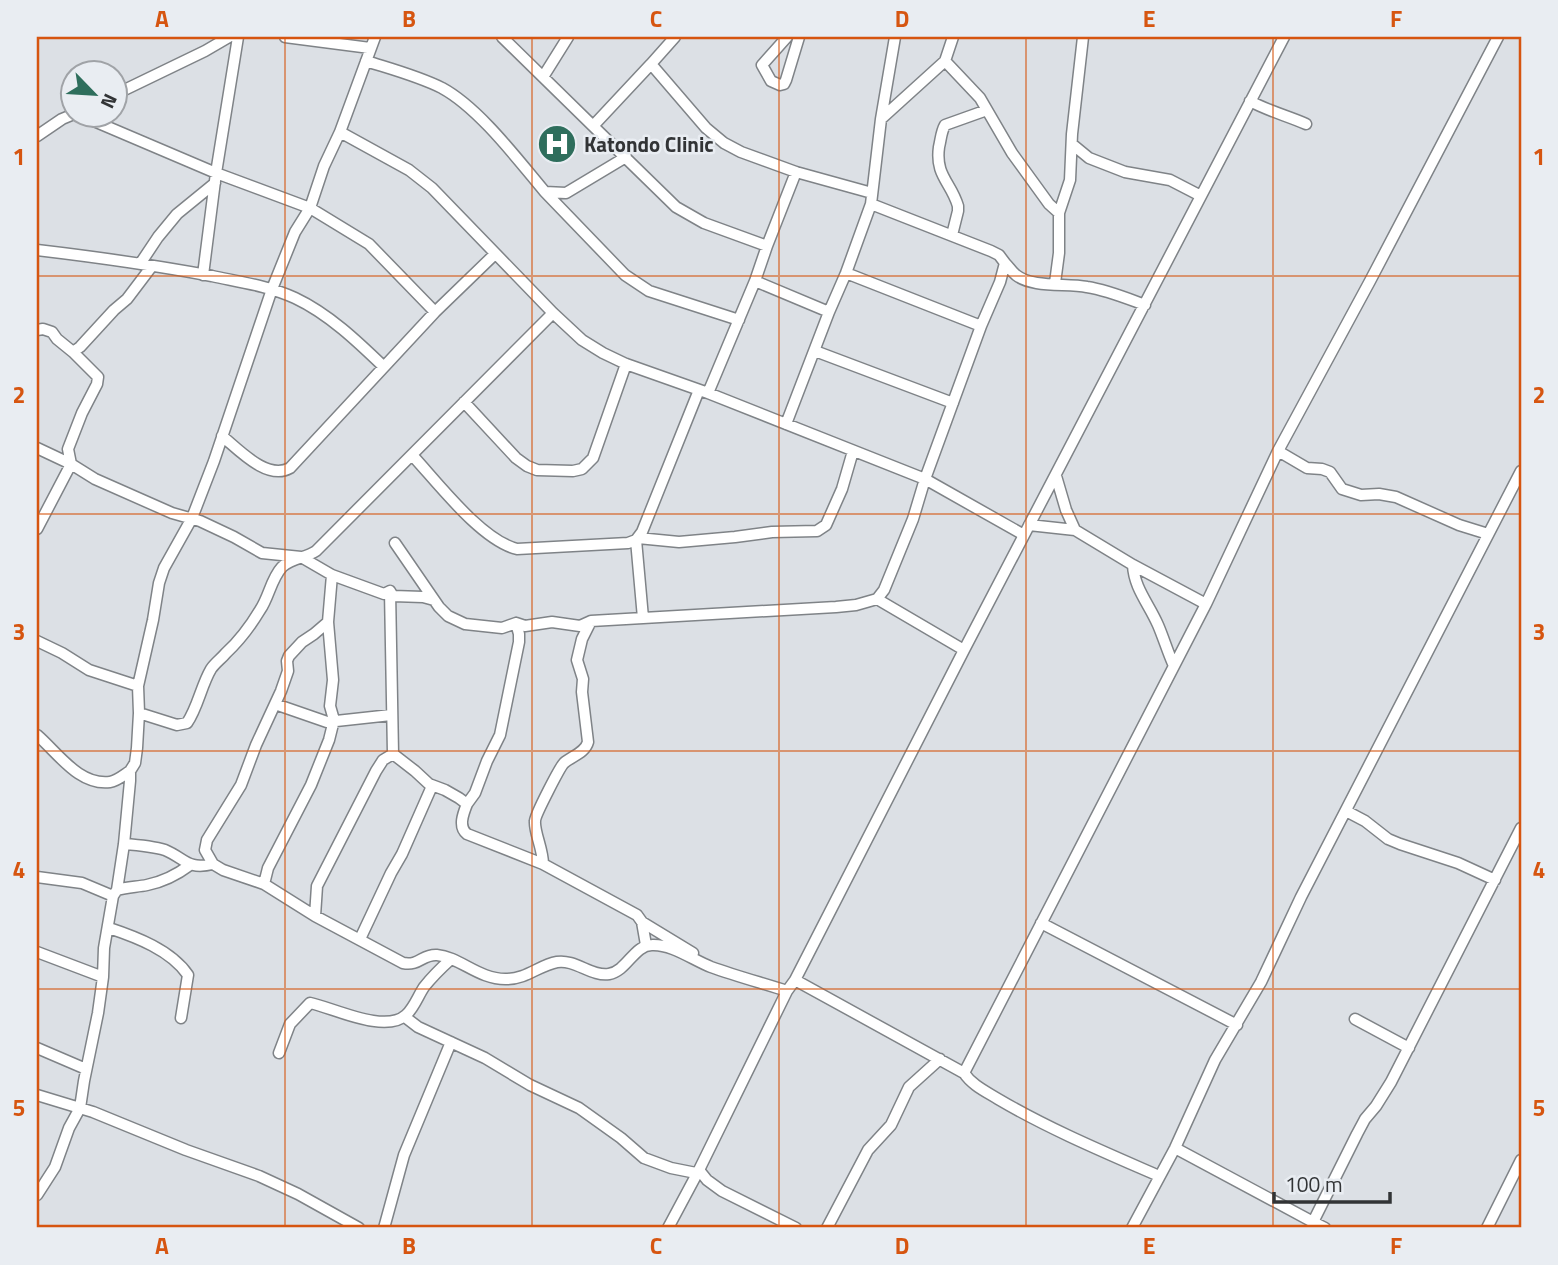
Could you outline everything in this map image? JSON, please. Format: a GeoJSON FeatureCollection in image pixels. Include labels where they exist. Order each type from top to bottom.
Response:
{"type":"FeatureCollection","features":[{"type":"Feature","properties":{"kind":"street"},"geometry":{"type":"LineString","coordinates":[[130,87],[229,37]]}},
{"type":"Feature","properties":{"kind":"street"},"geometry":{"type":"LineString","coordinates":[[203,275],[237,37]]}},
{"type":"Feature","properties":{"kind":"street"},"geometry":{"type":"LineString","coordinates":[[285,37],[370,48]]}},
{"type":"Feature","properties":{"kind":"street"},"geometry":{"type":"LineString","coordinates":[[37,735],[85,779],[109,782],[117,780],[130,771],[135,763],[138,686],[159,583],[164,568],[192,518],[272,289],[295,232],[310,208],[375,37]]}},
{"type":"Feature","properties":{"kind":"street"},"geometry":{"type":"LineString","coordinates":[[502,37],[676,207],[690,217],[767,246]]}},
{"type":"Feature","properties":{"kind":"street"},"geometry":{"type":"LineString","coordinates":[[543,77],[568,37]]}},
{"type":"Feature","properties":{"kind":"street"},"geometry":{"type":"LineString","coordinates":[[593,126],[676,37]]}},
{"type":"Feature","properties":{"kind":"street"},"geometry":{"type":"LineString","coordinates":[[787,37],[762,65],[771,81],[780,85],[786,80],[799,37]]}},
{"type":"Feature","properties":{"kind":"street"},"geometry":{"type":"LineString","coordinates":[[786,424],[846,274],[872,199],[881,119],[895,37]]}},
{"type":"Feature","properties":{"kind":"street"},"geometry":{"type":"LineString","coordinates":[[881,119],[946,61],[953,37]]}},
{"type":"Feature","properties":{"kind":"street"},"geometry":{"type":"LineString","coordinates":[[1055,283],[1059,253],[1059,213],[1067,194],[1071,166],[1083,37]]}},
{"type":"Feature","properties":{"kind":"street"},"geometry":{"type":"LineString","coordinates":[[668,1228],[787,991],[1284,37]]}},
{"type":"Feature","properties":{"kind":"street"},"geometry":{"type":"LineString","coordinates":[[964,1073],[1206,604],[1278,451],[1498,37]]}},
{"type":"Feature","properties":{"kind":"street"},"geometry":{"type":"LineString","coordinates":[[366,61],[415,76],[444,89],[467,105],[561,209],[637,285],[739,320]]}},
{"type":"Feature","properties":{"kind":"street"},"geometry":{"type":"LineString","coordinates":[[946,61],[980,98],[1012,153],[1049,204],[1059,213]]}},
{"type":"Feature","properties":{"kind":"street"},"geometry":{"type":"LineString","coordinates":[[651,64],[706,128],[741,152],[872,199],[991,251],[999,255],[1015,275],[1023,279],[1038,284],[1086,286],[1145,305]]}},
{"type":"Feature","properties":{"kind":"street"},"geometry":{"type":"LineString","coordinates":[[1250,101],[1306,124]]}},
{"type":"Feature","properties":{"kind":"street"},"geometry":{"type":"LineString","coordinates":[[952,235],[958,206],[940,172],[938,162],[942,134],[945,125],[987,110]]}},
{"type":"Feature","properties":{"kind":"street"},"geometry":{"type":"LineString","coordinates":[[37,136],[60,120]]}},
{"type":"Feature","properties":{"kind":"street"},"geometry":{"type":"LineString","coordinates":[[122,130],[216,178],[310,208],[369,244],[435,312]]}},
{"type":"Feature","properties":{"kind":"street"},"geometry":{"type":"LineString","coordinates":[[340,132],[409,170],[432,188],[553,313],[582,340],[603,353],[925,479],[1026,530],[1075,530],[1206,604]]}},
{"type":"Feature","properties":{"kind":"street"},"geometry":{"type":"LineString","coordinates":[[1072,144],[1089,158],[1125,172],[1170,180],[1201,196]]}},
{"type":"Feature","properties":{"kind":"street"},"geometry":{"type":"LineString","coordinates":[[545,192],[566,193],[626,158]]}},
{"type":"Feature","properties":{"kind":"street"},"geometry":{"type":"LineString","coordinates":[[1071,166],[1089,158]]}},
{"type":"Feature","properties":{"kind":"street"},"geometry":{"type":"LineString","coordinates":[[643,618],[637,539],[703,391],[739,320],[796,172]]}},
{"type":"Feature","properties":{"kind":"street"},"geometry":{"type":"LineString","coordinates":[[73,352],[125,302],[158,237],[177,214],[216,178]]}},
{"type":"Feature","properties":{"kind":"street"},"geometry":{"type":"LineString","coordinates":[[561,209],[566,193]]}},
{"type":"Feature","properties":{"kind":"street"},"geometry":{"type":"LineString","coordinates":[[37,250],[146,265],[272,289],[315,309],[384,367]]}},
{"type":"Feature","properties":{"kind":"street"},"geometry":{"type":"LineString","coordinates":[[222,436],[244,455],[265,468],[275,472],[290,468],[435,312],[495,254]]}},
{"type":"Feature","properties":{"kind":"street"},"geometry":{"type":"LineString","coordinates":[[395,542],[434,600],[448,616],[466,624],[502,628],[516,623],[526,626],[552,622],[580,626],[591,621],[836,607],[877,599],[884,590],[913,519],[925,479],[1005,263]]}},
{"type":"Feature","properties":{"kind":"street"},"geometry":{"type":"LineString","coordinates":[[846,274],[981,326]]}},
{"type":"Feature","properties":{"kind":"street"},"geometry":{"type":"LineString","coordinates":[[1000,282],[1015,275]]}},
{"type":"Feature","properties":{"kind":"street"},"geometry":{"type":"LineString","coordinates":[[755,281],[829,312]]}},
{"type":"Feature","properties":{"kind":"street"},"geometry":{"type":"LineString","coordinates":[[139,713],[177,725],[187,723],[211,669],[257,616],[284,565],[316,551],[553,313]]}},
{"type":"Feature","properties":{"kind":"street"},"geometry":{"type":"LineString","coordinates":[[37,330],[52,332],[98,377],[68,449],[71,464],[37,529]]}},
{"type":"Feature","properties":{"kind":"street"},"geometry":{"type":"LineString","coordinates":[[815,351],[953,403]]}},
{"type":"Feature","properties":{"kind":"street"},"geometry":{"type":"LineString","coordinates":[[464,402],[516,458],[527,466],[537,470],[582,469],[593,458],[626,364]]}},
{"type":"Feature","properties":{"kind":"street"},"geometry":{"type":"LineString","coordinates":[[37,448],[95,479],[173,513],[192,518],[262,553],[301,557],[332,575],[384,594],[390,591]]}},
{"type":"Feature","properties":{"kind":"street"},"geometry":{"type":"LineString","coordinates":[[412,455],[458,506],[488,534],[508,547],[517,549],[628,543],[637,539],[679,542],[772,532],[817,531],[826,525],[842,489],[853,451]]}},
{"type":"Feature","properties":{"kind":"street"},"geometry":{"type":"LineString","coordinates":[[1278,451],[1307,468],[1330,472],[1342,489],[1361,495],[1396,497],[1459,525],[1488,534]]}},
{"type":"Feature","properties":{"kind":"street"},"geometry":{"type":"LineString","coordinates":[[1132,1228],[1175,1148],[1215,1060],[1261,982],[1301,897],[1521,471]]}},
{"type":"Feature","properties":{"kind":"street"},"geometry":{"type":"LineString","coordinates":[[1056,475],[1075,530]]}},
{"type":"Feature","properties":{"kind":"street"},"geometry":{"type":"LineString","coordinates":[[1133,565],[1133,576],[1158,624],[1174,666]]}},
{"type":"Feature","properties":{"kind":"street"},"geometry":{"type":"LineString","coordinates":[[264,884],[268,867],[311,785],[334,720],[330,706],[333,680],[328,622],[332,575]]}},
{"type":"Feature","properties":{"kind":"street"},"geometry":{"type":"LineString","coordinates":[[390,591],[393,596],[434,600]]}},
{"type":"Feature","properties":{"kind":"street"},"geometry":{"type":"LineString","coordinates":[[390,591],[393,754],[432,786],[445,790],[467,804]]}},
{"type":"Feature","properties":{"kind":"street"},"geometry":{"type":"LineString","coordinates":[[877,599],[964,650]]}},
{"type":"Feature","properties":{"kind":"street"},"geometry":{"type":"LineString","coordinates":[[543,864],[535,825],[536,814],[559,768],[584,750],[588,742],[583,679],[578,660],[582,639],[591,621]]}},
{"type":"Feature","properties":{"kind":"street"},"geometry":{"type":"LineString","coordinates":[[328,622],[289,656],[288,671],[240,785],[207,840],[205,850],[213,864],[264,884],[315,916],[402,963],[416,963],[436,955],[451,959],[479,973],[505,979],[518,978],[557,962],[610,974],[646,946],[653,944],[787,991]]}},
{"type":"Feature","properties":{"kind":"street"},"geometry":{"type":"LineString","coordinates":[[516,623],[519,642],[502,728],[475,793],[467,804],[461,828],[467,834],[543,864],[620,905],[637,915],[642,922],[690,950],[701,962]]}},
{"type":"Feature","properties":{"kind":"street"},"geometry":{"type":"LineString","coordinates":[[37,641],[89,670],[138,686]]}},
{"type":"Feature","properties":{"kind":"street"},"geometry":{"type":"LineString","coordinates":[[275,704],[322,721],[391,715]]}},
{"type":"Feature","properties":{"kind":"street"},"geometry":{"type":"LineString","coordinates":[[315,916],[317,886],[376,771],[383,760],[393,754]]}},
{"type":"Feature","properties":{"kind":"street"},"geometry":{"type":"LineString","coordinates":[[37,1195],[55,1167],[69,1128],[80,1108],[98,1013],[104,948],[124,844],[130,771]]}},
{"type":"Feature","properties":{"kind":"street"},"geometry":{"type":"LineString","coordinates":[[360,939],[432,786]]}},
{"type":"Feature","properties":{"kind":"street"},"geometry":{"type":"LineString","coordinates":[[1346,811],[1365,821],[1388,839],[1458,863],[1494,880]]}},
{"type":"Feature","properties":{"kind":"street"},"geometry":{"type":"LineString","coordinates":[[1313,1222],[1357,1133],[1391,1082],[1409,1048],[1521,828]]}},
{"type":"Feature","properties":{"kind":"street"},"geometry":{"type":"LineString","coordinates":[[124,844],[166,851],[190,865],[201,867],[213,864]]}},
{"type":"Feature","properties":{"kind":"street"},"geometry":{"type":"LineString","coordinates":[[37,877],[82,883],[115,893],[127,887],[149,885],[178,874],[190,865]]}},
{"type":"Feature","properties":{"kind":"street"},"geometry":{"type":"LineString","coordinates":[[642,922],[646,946]]}},
{"type":"Feature","properties":{"kind":"street"},"geometry":{"type":"LineString","coordinates":[[1041,923],[1237,1025]]}},
{"type":"Feature","properties":{"kind":"street"},"geometry":{"type":"LineString","coordinates":[[109,928],[133,936],[180,964],[188,975],[181,1018]]}},
{"type":"Feature","properties":{"kind":"street"},"geometry":{"type":"LineString","coordinates":[[37,952],[103,976]]}},
{"type":"Feature","properties":{"kind":"street"},"geometry":{"type":"LineString","coordinates":[[279,1053],[290,1024],[310,1003],[366,1021],[397,1020],[405,1017],[429,980],[451,959]]}},
{"type":"Feature","properties":{"kind":"street"},"geometry":{"type":"LineString","coordinates":[[795,980],[964,1073],[974,1084],[1013,1108],[1159,1176]]}},
{"type":"Feature","properties":{"kind":"street"},"geometry":{"type":"LineString","coordinates":[[405,1017],[418,1027],[499,1065],[548,1094],[579,1108],[644,1158],[671,1168],[698,1172],[722,1191],[796,1228]]}},
{"type":"Feature","properties":{"kind":"street"},"geometry":{"type":"LineString","coordinates":[[1356,1019],[1409,1048]]}},
{"type":"Feature","properties":{"kind":"street"},"geometry":{"type":"LineString","coordinates":[[384,1228],[404,1155],[451,1042]]}},
{"type":"Feature","properties":{"kind":"street"},"geometry":{"type":"LineString","coordinates":[[37,1048],[86,1069]]}},
{"type":"Feature","properties":{"kind":"street"},"geometry":{"type":"LineString","coordinates":[[827,1228],[868,1150],[891,1125],[909,1087],[940,1059]]}},
{"type":"Feature","properties":{"kind":"street"},"geometry":{"type":"LineString","coordinates":[[37,1096],[80,1108],[238,1168],[279,1185],[359,1228]]}},
{"type":"Feature","properties":{"kind":"street"},"geometry":{"type":"LineString","coordinates":[[1175,1148],[1325,1228]]}},
{"type":"Feature","properties":{"kind":"street"},"geometry":{"type":"LineString","coordinates":[[1487,1228],[1521,1160]]}},
{"type":"Feature","properties":{"kind":"place","name":"Katondo Clinic"},"geometry":{"type":"Point","coordinates":[557,144]}}]}
